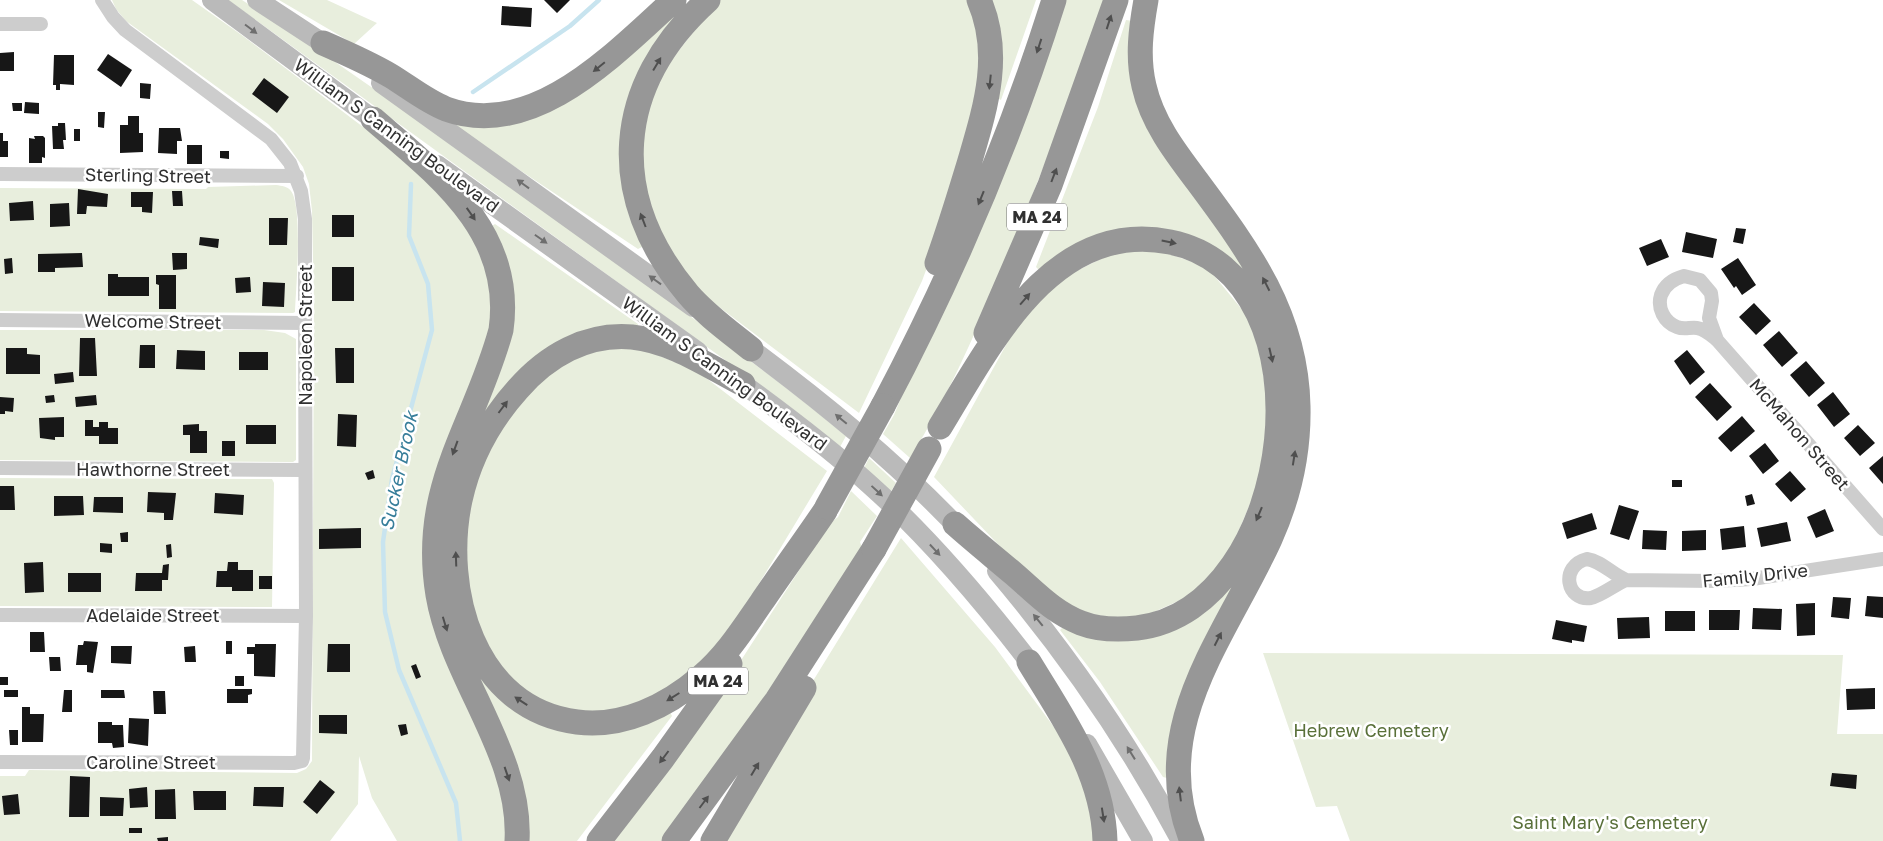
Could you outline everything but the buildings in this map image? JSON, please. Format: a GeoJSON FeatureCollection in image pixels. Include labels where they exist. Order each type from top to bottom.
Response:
{"type":"FeatureCollection","features":[{"type":"Feature","properties":{"kind":"highway"},"geometry":{"type":"LineString","coordinates":[[323,43],[390,75],[442,107],[469,114],[494,115],[532,106],[576,84],[603,64],[674,0]]}},
{"type":"Feature","properties":{"kind":"highway"},"geometry":{"type":"LineString","coordinates":[[708,0],[683,26],[643,91],[634,114],[630,140],[631,164],[640,213],[661,257],[690,296],[751,349]]}},
{"type":"Feature","properties":{"kind":"highway"},"geometry":{"type":"LineString","coordinates":[[886,401],[953,218],[989,91],[991,49],[985,17],[979,0]]}},
{"type":"Feature","properties":{"kind":"highway","name":"MA 24"},"geometry":{"type":"LineString","coordinates":[[599,841],[663,758],[726,670],[826,509],[886,401],[936,301],[979,204],[1021,97],[1054,0]]}},
{"type":"Feature","properties":{"kind":"highway","name":"MA 24"},"geometry":{"type":"LineString","coordinates":[[674,841],[752,736],[869,557],[929,449],[1008,285],[1050,185],[1116,0]]}},
{"type":"Feature","properties":{"kind":"highway"},"geometry":{"type":"LineString","coordinates":[[1146,0],[1142,23],[1140,66],[1149,103],[1167,139],[1242,242],[1275,302],[1290,346],[1298,397],[1296,451],[1283,507],[1270,539],[1197,680],[1183,722],[1178,773],[1184,818],[1192,841]]}},
{"type":"Feature","properties":{"kind":"highway"},"geometry":{"type":"LineString","coordinates":[[373,119],[433,171],[457,195],[486,240],[500,279],[503,305],[500,330],[444,479],[437,515],[435,555],[438,594],[447,632],[501,756],[517,811],[517,841]]}},
{"type":"Feature","properties":{"kind":"highway"},"geometry":{"type":"LineString","coordinates":[[940,427],[977,367],[1029,294],[1050,275],[1075,258],[1098,247],[1123,240],[1157,239],[1174,242],[1204,254],[1227,272],[1248,296],[1256,310],[1267,340],[1274,371],[1278,403],[1277,436],[1272,471],[1263,505],[1248,538],[1221,580],[1203,599],[1180,615],[1154,625],[1127,629],[1098,628],[1077,622],[1051,606],[954,524]]}},
{"type":"Feature","properties":{"kind":"highway"},"geometry":{"type":"LineString","coordinates":[[743,384],[668,346],[631,337],[602,338],[574,346],[548,361],[525,380],[503,407],[483,438],[467,477],[457,518],[456,554],[459,590],[468,626],[481,658],[503,687],[517,699],[549,716],[566,721],[602,723],[648,711],[682,691],[718,660],[746,625],[826,509]]}},
{"type":"Feature","properties":{"kind":"highway"},"geometry":{"type":"LineString","coordinates":[[713,841],[821,659],[869,557]]}},
{"type":"Feature","properties":{"kind":"highway"},"geometry":{"type":"LineString","coordinates":[[1029,662],[1088,763],[1101,807],[1105,841]]}},
{"type":"Feature","properties":{"kind":"main road","name":"William S Canning Boulevard"},"geometry":{"type":"LineString","coordinates":[[212,0],[373,119],[743,384],[822,444],[889,503],[961,579],[1029,662],[1090,748],[1144,841]]}},
{"type":"Feature","properties":{"kind":"main road","name":"William S Canning Boulevard"},"geometry":{"type":"LineString","coordinates":[[257,0],[323,43],[507,172],[802,387],[862,438],[954,524],[1025,603],[1079,674],[1133,755],[1181,841]]}},
{"type":"Feature","properties":{"kind":"street","name":"Napoleon Street"},"geometry":{"type":"LineString","coordinates":[[102,0],[113,17],[125,30],[271,139],[283,151],[297,176],[305,219],[306,616],[302,761]]}},
{"type":"Feature","properties":{"kind":"street"},"geometry":{"type":"LineString","coordinates":[[0,24],[41,24]]}},
{"type":"Feature","properties":{"kind":"street","name":"Sterling Street"},"geometry":{"type":"LineString","coordinates":[[0,174],[297,176]]}},
{"type":"Feature","properties":{"kind":"street","name":"McMahon Street"},"geometry":{"type":"LineString","coordinates":[[1717,340],[1709,318],[1712,301],[1706,285],[1692,277],[1684,276],[1669,282],[1660,298],[1663,316],[1677,327],[1697,328],[1717,340],[1883,529]]}},
{"type":"Feature","properties":{"kind":"street","name":"Welcome Street"},"geometry":{"type":"LineString","coordinates":[[0,320],[305,322]]}},
{"type":"Feature","properties":{"kind":"street","name":"Hawthorne Street"},"geometry":{"type":"LineString","coordinates":[[0,468],[305,470]]}},
{"type":"Feature","properties":{"kind":"street","name":"Family Drive"},"geometry":{"type":"LineString","coordinates":[[1626,580],[1743,579],[1883,559]]}},
{"type":"Feature","properties":{"kind":"street","name":"Adelaide Street"},"geometry":{"type":"LineString","coordinates":[[0,615],[306,616]]}},
{"type":"Feature","properties":{"kind":"street","name":"Caroline Street"},"geometry":{"type":"LineString","coordinates":[[0,762],[302,761]]}},
{"type":"Feature","properties":{"kind":"green space"},"geometry":{"type":"Polygon","coordinates":[[[112,0],[192,0],[243,36],[404,158],[466,224],[492,283],[492,332],[437,471],[502,785],[508,841],[397,841],[372,798],[359,756],[358,804],[330,841],[0,841],[0,776],[25,776],[29,770],[297,773],[306,769],[312,761],[314,303],[312,211],[309,184],[303,167],[283,139],[268,124],[126,21],[116,9],[112,0]]]}},
{"type":"Feature","properties":{"kind":"green space"},"geometry":{"type":"Polygon","coordinates":[[[228,0],[242,0],[363,81],[669,301],[777,381],[846,436],[840,447],[743,373],[228,0]]]}},
{"type":"Feature","properties":{"kind":"green space"},"geometry":{"type":"Polygon","coordinates":[[[279,0],[327,0],[377,23],[354,44],[279,0]]]}},
{"type":"Feature","properties":{"kind":"green space"},"geometry":{"type":"Polygon","coordinates":[[[684,0],[688,6],[640,75],[644,246],[638,249],[455,127],[457,120],[492,123],[684,0]]]}},
{"type":"Feature","properties":{"kind":"green space"},"geometry":{"type":"Polygon","coordinates":[[[718,0],[969,0],[978,25],[979,86],[939,235],[922,281],[859,413],[710,300],[689,278],[664,246],[637,165],[656,80],[718,0]]]}},
{"type":"Feature","properties":{"kind":"green space"},"geometry":{"type":"Polygon","coordinates":[[[986,0],[1036,0],[1001,100],[995,97],[986,0]]]}},
{"type":"Feature","properties":{"kind":"green space"},"geometry":{"type":"Polygon","coordinates":[[[1064,0],[1105,0],[1062,120],[992,294],[954,378],[910,458],[883,434],[894,415],[1064,0]]]}},
{"type":"Feature","properties":{"kind":"green space"},"geometry":{"type":"Polygon","coordinates":[[[1126,20],[1133,21],[1131,54],[1258,283],[1251,287],[1188,239],[1040,271],[1036,267],[1098,107],[1126,20]]]}},
{"type":"Feature","properties":{"kind":"green space"},"geometry":{"type":"Polygon","coordinates":[[[276,185],[286,187],[291,191],[297,213],[297,268],[295,312],[293,313],[0,311],[0,188],[206,189],[208,187],[276,185]]]}},
{"type":"Feature","properties":{"kind":"green space"},"geometry":{"type":"Polygon","coordinates":[[[495,224],[638,324],[636,331],[594,332],[474,438],[501,356],[489,228],[495,224]]]}},
{"type":"Feature","properties":{"kind":"green space"},"geometry":{"type":"Polygon","coordinates":[[[1155,249],[1207,267],[1249,318],[1262,362],[1268,417],[1258,485],[1231,549],[1196,593],[1134,621],[1072,611],[1013,560],[934,477],[1018,323],[1060,279],[1117,251],[1155,249]]]}},
{"type":"Feature","properties":{"kind":"green space"},"geometry":{"type":"Polygon","coordinates":[[[0,330],[264,330],[285,333],[296,339],[296,460],[293,462],[0,460],[0,330]]]}},
{"type":"Feature","properties":{"kind":"green space"},"geometry":{"type":"Polygon","coordinates":[[[635,346],[697,371],[827,471],[728,635],[691,674],[630,710],[569,714],[514,688],[472,619],[463,537],[466,511],[489,443],[545,373],[591,349],[635,346]]]}},
{"type":"Feature","properties":{"kind":"green space"},"geometry":{"type":"Polygon","coordinates":[[[869,458],[896,483],[890,493],[864,468],[869,458]]]}},
{"type":"Feature","properties":{"kind":"green space"},"geometry":{"type":"Polygon","coordinates":[[[0,478],[272,479],[274,483],[272,607],[0,606],[0,478]]]}},
{"type":"Feature","properties":{"kind":"green space"},"geometry":{"type":"Polygon","coordinates":[[[851,491],[877,516],[860,542],[862,548],[794,658],[707,782],[661,841],[610,841],[716,699],[829,524],[838,517],[851,491]]]}},
{"type":"Feature","properties":{"kind":"green space"},"geometry":{"type":"Polygon","coordinates":[[[901,538],[995,647],[1062,738],[1084,782],[1096,841],[721,841],[808,689],[901,538]]]}},
{"type":"Feature","properties":{"kind":"green space"},"geometry":{"type":"Polygon","coordinates":[[[1246,569],[1167,778],[1163,777],[1100,682],[1060,630],[1065,625],[1113,637],[1246,569]]]}},
{"type":"Feature","properties":{"kind":"green space","name":"Hebrew Cemetery"},"geometry":{"type":"Polygon","coordinates":[[[1263,653],[1843,655],[1837,734],[1883,734],[1883,841],[1350,841],[1337,806],[1316,807],[1263,653]]]}},
{"type":"Feature","properties":{"kind":"green space"},"geometry":{"type":"Polygon","coordinates":[[[475,664],[535,719],[669,710],[672,716],[577,841],[524,841],[475,664]]]}},
{"type":"Feature","properties":{"kind":"waterway","name":"Sucker Brook"},"geometry":{"type":"LineString","coordinates":[[473,92],[570,26],[599,0]]}},
{"type":"Feature","properties":{"kind":"waterway","name":"Sucker Brook"},"geometry":{"type":"LineString","coordinates":[[411,184],[409,236],[428,284],[432,330],[392,479],[383,542],[385,612],[399,670],[456,803],[460,841]]}},
{"type":"Feature","properties":{"kind":"park label","name":"Saint Mary's Cemetery"},"geometry":{"type":"Point","coordinates":[1610,822]}}]}
